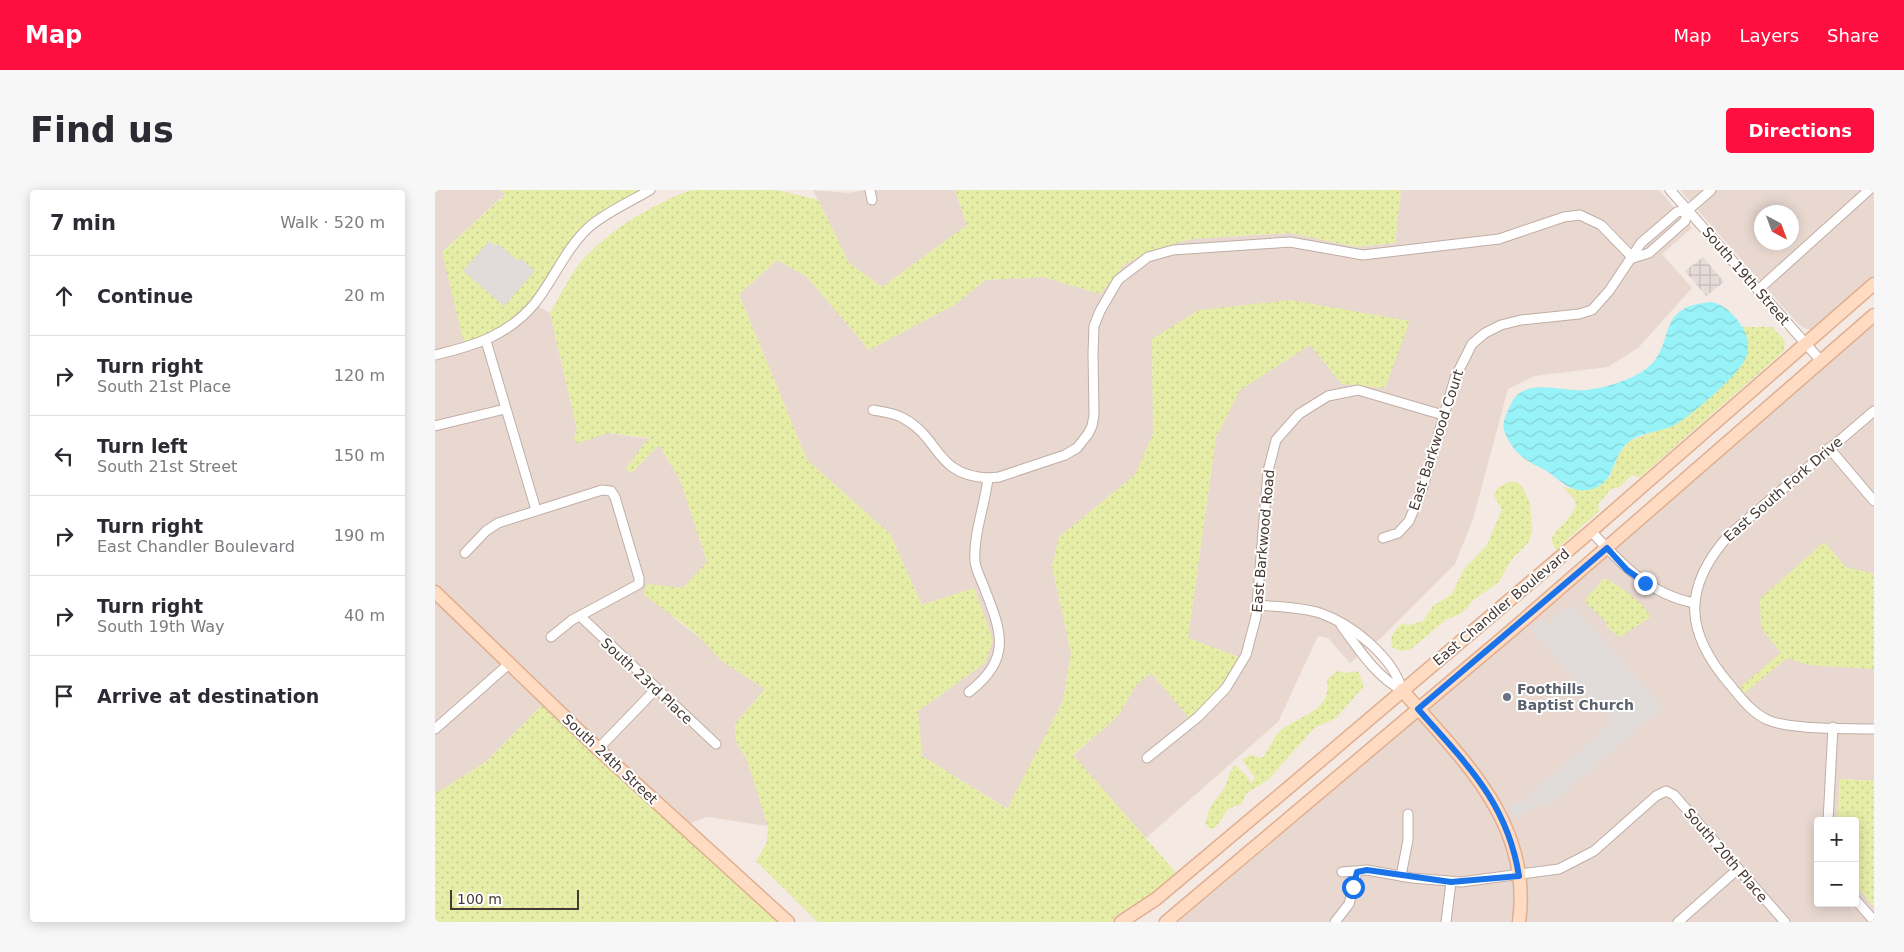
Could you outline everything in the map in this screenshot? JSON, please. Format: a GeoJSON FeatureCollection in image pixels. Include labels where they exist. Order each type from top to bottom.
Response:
{"type":"FeatureCollection","features":[{"type":"Feature","properties":{"kind":"main road","name":"East Chandler Boulevard"},"geometry":{"type":"LineString","coordinates":[[1121,922],[1142,910],[1180,879],[1591,531],[1874,284]]}},
{"type":"Feature","properties":{"kind":"main road","name":"East Chandler Boulevard"},"geometry":{"type":"LineString","coordinates":[[1166,922],[1607,548],[1874,315]]}},
{"type":"Feature","properties":{"kind":"main road","name":"South 24th Street"},"geometry":{"type":"LineString","coordinates":[[435,592],[598,749],[788,922]]}},
{"type":"Feature","properties":{"kind":"main road"},"geometry":{"type":"LineString","coordinates":[[1402,690],[1472,771],[1492,799],[1507,828],[1519,876],[1521,901],[1519,922]]}},
{"type":"Feature","properties":{"kind":"street"},"geometry":{"type":"LineString","coordinates":[[435,355],[486,341],[514,324],[535,303],[563,258],[589,228],[608,214],[650,190]]}},
{"type":"Feature","properties":{"kind":"street"},"geometry":{"type":"LineString","coordinates":[[870,190],[872,200]]}},
{"type":"Feature","properties":{"kind":"street","name":"South 19th Street"},"geometry":{"type":"LineString","coordinates":[[1670,190],[1821,361]]}},
{"type":"Feature","properties":{"kind":"street","name":"East Barkwood Court"},"geometry":{"type":"LineString","coordinates":[[1383,538],[1398,533],[1409,520],[1422,490],[1443,415],[1462,360],[1472,344],[1485,333],[1501,325],[1521,320],[1579,314],[1592,310],[1604,298],[1633,258],[1649,253],[1685,221],[1688,210],[1711,190]]}},
{"type":"Feature","properties":{"kind":"street"},"geometry":{"type":"LineString","coordinates":[[1758,290],[1869,190]]}},
{"type":"Feature","properties":{"kind":"street"},"geometry":{"type":"LineString","coordinates":[[873,410],[895,415],[910,423],[947,465],[960,474],[988,478],[999,477],[1077,448],[1088,434],[1094,415],[1094,326],[1099,311],[1118,280],[1148,257],[1173,250],[1291,242],[1363,255],[1490,240],[1564,216],[1580,215],[1601,225],[1633,258]]}},
{"type":"Feature","properties":{"kind":"street"},"geometry":{"type":"LineString","coordinates":[[486,341],[536,510]]}},
{"type":"Feature","properties":{"kind":"street","name":"East Barkwood Road"},"geometry":{"type":"LineString","coordinates":[[1147,758],[1198,717],[1235,677],[1252,641],[1258,605],[1268,471],[1276,440],[1299,414],[1328,396],[1358,390],[1443,415]]}},
{"type":"Feature","properties":{"kind":"street"},"geometry":{"type":"LineString","coordinates":[[435,426],[505,408]]}},
{"type":"Feature","properties":{"kind":"street","name":"East South Fork Drive"},"geometry":{"type":"LineString","coordinates":[[1874,411],[1729,534],[1714,551],[1701,572],[1695,603],[1695,622],[1705,652],[1753,711],[1779,724],[1874,729]]}},
{"type":"Feature","properties":{"kind":"street"},"geometry":{"type":"LineString","coordinates":[[1829,448],[1874,501]]}},
{"type":"Feature","properties":{"kind":"street"},"geometry":{"type":"LineString","coordinates":[[969,692],[986,678],[998,653],[1000,641],[999,626],[975,564],[975,551],[988,478]]}},
{"type":"Feature","properties":{"kind":"street"},"geometry":{"type":"LineString","coordinates":[[465,553],[486,531],[497,523],[602,490],[611,491],[639,578],[639,584],[580,616],[551,637]]}},
{"type":"Feature","properties":{"kind":"street"},"geometry":{"type":"LineString","coordinates":[[1591,531],[1627,570],[1645,583],[1680,600],[1695,603]]}},
{"type":"Feature","properties":{"kind":"street"},"geometry":{"type":"LineString","coordinates":[[1258,605],[1320,614],[1359,633],[1398,676],[1402,690]]}},
{"type":"Feature","properties":{"kind":"street","name":"South 23rd Place"},"geometry":{"type":"LineString","coordinates":[[580,616],[716,744]]}},
{"type":"Feature","properties":{"kind":"street"},"geometry":{"type":"LineString","coordinates":[[435,729],[510,663]]}},
{"type":"Feature","properties":{"kind":"street"},"geometry":{"type":"LineString","coordinates":[[598,749],[656,689]]}},
{"type":"Feature","properties":{"kind":"street"},"geometry":{"type":"LineString","coordinates":[[1828,817],[1833,727]]}},
{"type":"Feature","properties":{"kind":"street","name":"South 20th Place"},"geometry":{"type":"LineString","coordinates":[[1519,876],[1559,868],[1584,858],[1656,796],[1666,791],[1673,795],[1785,922]]}},
{"type":"Feature","properties":{"kind":"street"},"geometry":{"type":"LineString","coordinates":[[1401,876],[1407,840],[1408,814]]}},
{"type":"Feature","properties":{"kind":"street"},"geometry":{"type":"LineString","coordinates":[[1678,922],[1738,869]]}},
{"type":"Feature","properties":{"kind":"street"},"geometry":{"type":"LineString","coordinates":[[1342,872],[1367,870],[1451,882],[1519,876]]}},
{"type":"Feature","properties":{"kind":"street"},"geometry":{"type":"LineString","coordinates":[[1335,922],[1349,904],[1353,878],[1357,872]]}},
{"type":"Feature","properties":{"kind":"street"},"geometry":{"type":"LineString","coordinates":[[1446,922],[1451,882]]}},
{"type":"Feature","properties":{"kind":"street"},"geometry":{"type":"LineString","coordinates":[[1859,904],[1874,921]]}},
{"type":"Feature","properties":{"kind":"shaded area"},"geometry":{"type":"Polygon","coordinates":[[[435,190],[501,190],[505,194],[442,252],[550,313],[577,429],[574,438],[608,433],[650,439],[626,469],[631,473],[659,445],[680,480],[707,562],[683,588],[666,587],[674,618],[710,646],[723,662],[765,689],[735,724],[736,741],[747,760],[768,826],[707,817],[683,826],[547,700],[487,761],[440,791],[435,792],[435,190]]]}},
{"type":"Feature","properties":{"kind":"shaded area"},"geometry":{"type":"Polygon","coordinates":[[[813,190],[848,193],[865,190],[955,190],[967,225],[882,287],[849,263],[813,190]]]}},
{"type":"Feature","properties":{"kind":"shaded area"},"geometry":{"type":"Polygon","coordinates":[[[1401,190],[1659,190],[1692,228],[1662,254],[1692,288],[1638,348],[1608,367],[1534,376],[1508,389],[1473,519],[1455,564],[1382,637],[1350,663],[1328,638],[1318,636],[1278,722],[1146,838],[1073,756],[1118,716],[1136,685],[1151,673],[1239,657],[1188,638],[1216,437],[1240,390],[1310,345],[1342,384],[1410,321],[1152,339],[1153,434],[1135,475],[1059,537],[1052,567],[1071,653],[1063,701],[1008,809],[922,756],[918,711],[985,663],[974,588],[922,605],[890,534],[807,460],[739,294],[777,260],[807,277],[869,350],[956,304],[985,280],[1043,277],[1100,294],[1125,264],[1153,250],[1192,239],[1290,233],[1356,247],[1395,243],[1401,190]]]}},
{"type":"Feature","properties":{"kind":"shaded area"},"geometry":{"type":"Polygon","coordinates":[[[1680,190],[1874,190],[1874,277],[1814,329],[1806,329],[1799,325],[1680,190]]]}},
{"type":"Feature","properties":{"kind":"shaded area"},"geometry":{"type":"Polygon","coordinates":[[[489,241],[496,246],[498,244],[518,261],[520,258],[535,271],[504,306],[463,271],[489,241]]]}},
{"type":"Feature","properties":{"kind":"shaded area"},"geometry":{"type":"Polygon","coordinates":[[[1703,257],[1724,282],[1706,296],[1685,271],[1703,257]]]}},
{"type":"Feature","properties":{"kind":"shaded area"},"geometry":{"type":"Polygon","coordinates":[[[1874,321],[1874,781],[1840,779],[1837,817],[1814,817],[1814,907],[1859,907],[1859,888],[1874,908],[1874,922],[1178,922],[1394,739],[1874,321]]]}},
{"type":"Feature","properties":{"kind":"shaded area"},"geometry":{"type":"Polygon","coordinates":[[[1571,604],[1663,707],[1550,805],[1546,802],[1515,819],[1508,806],[1527,801],[1529,795],[1612,722],[1530,629],[1542,618],[1548,624],[1571,604]]]}},
{"type":"Feature","properties":{"kind":"green space"},"geometry":{"type":"Polygon","coordinates":[[[501,190],[650,190],[589,228],[514,323],[465,348],[442,252],[505,195],[501,190]]]}},
{"type":"Feature","properties":{"kind":"green space"},"geometry":{"type":"Polygon","coordinates":[[[692,190],[777,190],[818,200],[849,263],[882,287],[967,225],[955,190],[1401,190],[1395,243],[1356,247],[1290,233],[1192,239],[1153,250],[1125,264],[1100,294],[1043,277],[985,280],[956,304],[869,350],[807,277],[777,260],[739,294],[807,460],[890,534],[922,605],[974,588],[993,640],[985,663],[918,711],[922,756],[1007,809],[1063,701],[1071,653],[1052,566],[1059,537],[1135,475],[1153,434],[1152,339],[1199,310],[1290,300],[1410,321],[1385,388],[1342,384],[1310,345],[1240,390],[1216,437],[1188,638],[1239,657],[1217,690],[1189,718],[1151,673],[1136,685],[1118,716],[1073,755],[1178,875],[1147,900],[1112,922],[818,922],[756,861],[767,842],[768,826],[747,760],[736,741],[735,724],[765,689],[723,662],[694,632],[643,594],[647,584],[683,588],[707,562],[680,480],[659,445],[631,473],[626,469],[650,438],[608,433],[576,444],[574,438],[577,429],[550,313],[575,270],[596,246],[621,226],[649,209],[692,190]]]}},
{"type":"Feature","properties":{"kind":"green space"},"geometry":{"type":"Polygon","coordinates":[[[1742,327],[1772,327],[1785,341],[1784,351],[1640,477],[1632,475],[1619,487],[1611,489],[1598,504],[1599,511],[1556,550],[1551,540],[1576,506],[1574,499],[1563,487],[1573,489],[1610,477],[1619,454],[1629,441],[1677,423],[1740,368],[1744,330],[1742,327]]]}},
{"type":"Feature","properties":{"kind":"green space"},"geometry":{"type":"Polygon","coordinates":[[[1514,481],[1521,485],[1530,503],[1532,531],[1529,542],[1511,560],[1499,582],[1472,601],[1467,608],[1458,615],[1447,619],[1411,649],[1402,651],[1393,648],[1391,638],[1401,624],[1409,625],[1423,621],[1433,606],[1452,594],[1463,570],[1487,545],[1502,509],[1494,496],[1495,492],[1501,486],[1514,481]]]}},
{"type":"Feature","properties":{"kind":"green space"},"geometry":{"type":"Polygon","coordinates":[[[1824,542],[1846,567],[1874,574],[1874,669],[1808,665],[1787,658],[1740,697],[1735,691],[1781,653],[1761,628],[1760,599],[1824,542]]]}},
{"type":"Feature","properties":{"kind":"green space"},"geometry":{"type":"Polygon","coordinates":[[[1604,578],[1637,600],[1650,617],[1622,636],[1618,636],[1607,627],[1606,622],[1585,602],[1604,578]]]}},
{"type":"Feature","properties":{"kind":"green space"},"geometry":{"type":"Polygon","coordinates":[[[1337,671],[1347,673],[1358,671],[1364,686],[1336,718],[1314,728],[1268,780],[1247,793],[1241,804],[1228,809],[1216,827],[1210,829],[1205,823],[1211,806],[1225,787],[1230,772],[1235,765],[1247,776],[1251,783],[1255,778],[1242,760],[1250,755],[1262,758],[1280,731],[1320,706],[1325,699],[1327,680],[1337,671]]]}},
{"type":"Feature","properties":{"kind":"green space"},"geometry":{"type":"Polygon","coordinates":[[[547,700],[788,922],[435,922],[435,792],[440,791],[487,761],[547,700]]]}},
{"type":"Feature","properties":{"kind":"green space"},"geometry":{"type":"Polygon","coordinates":[[[1840,779],[1874,781],[1874,908],[1859,888],[1859,817],[1837,817],[1840,779]]]}},
{"type":"Feature","properties":{"kind":"water"},"geometry":{"type":"Polygon","coordinates":[[[1717,303],[1730,312],[1743,328],[1748,344],[1745,360],[1723,386],[1680,422],[1630,441],[1620,453],[1606,480],[1600,485],[1592,489],[1576,490],[1527,460],[1513,448],[1504,430],[1504,422],[1515,398],[1523,391],[1542,387],[1586,390],[1633,377],[1646,369],[1656,359],[1673,319],[1681,311],[1693,305],[1717,303]]]}},
{"type":"Feature","properties":{"kind":"place","name":"Foothills Baptist Church"},"geometry":{"type":"Point","coordinates":[1507,697]}},
{"type":"Feature","properties":{"kind":"route"},"geometry":{"type":"LineString","coordinates":[[1353,887],[1353,878],[1357,872],[1367,870],[1441,882],[1461,882],[1519,876],[1507,828],[1492,799],[1472,771],[1418,709],[1607,548],[1627,570],[1645,583]]}}]}
